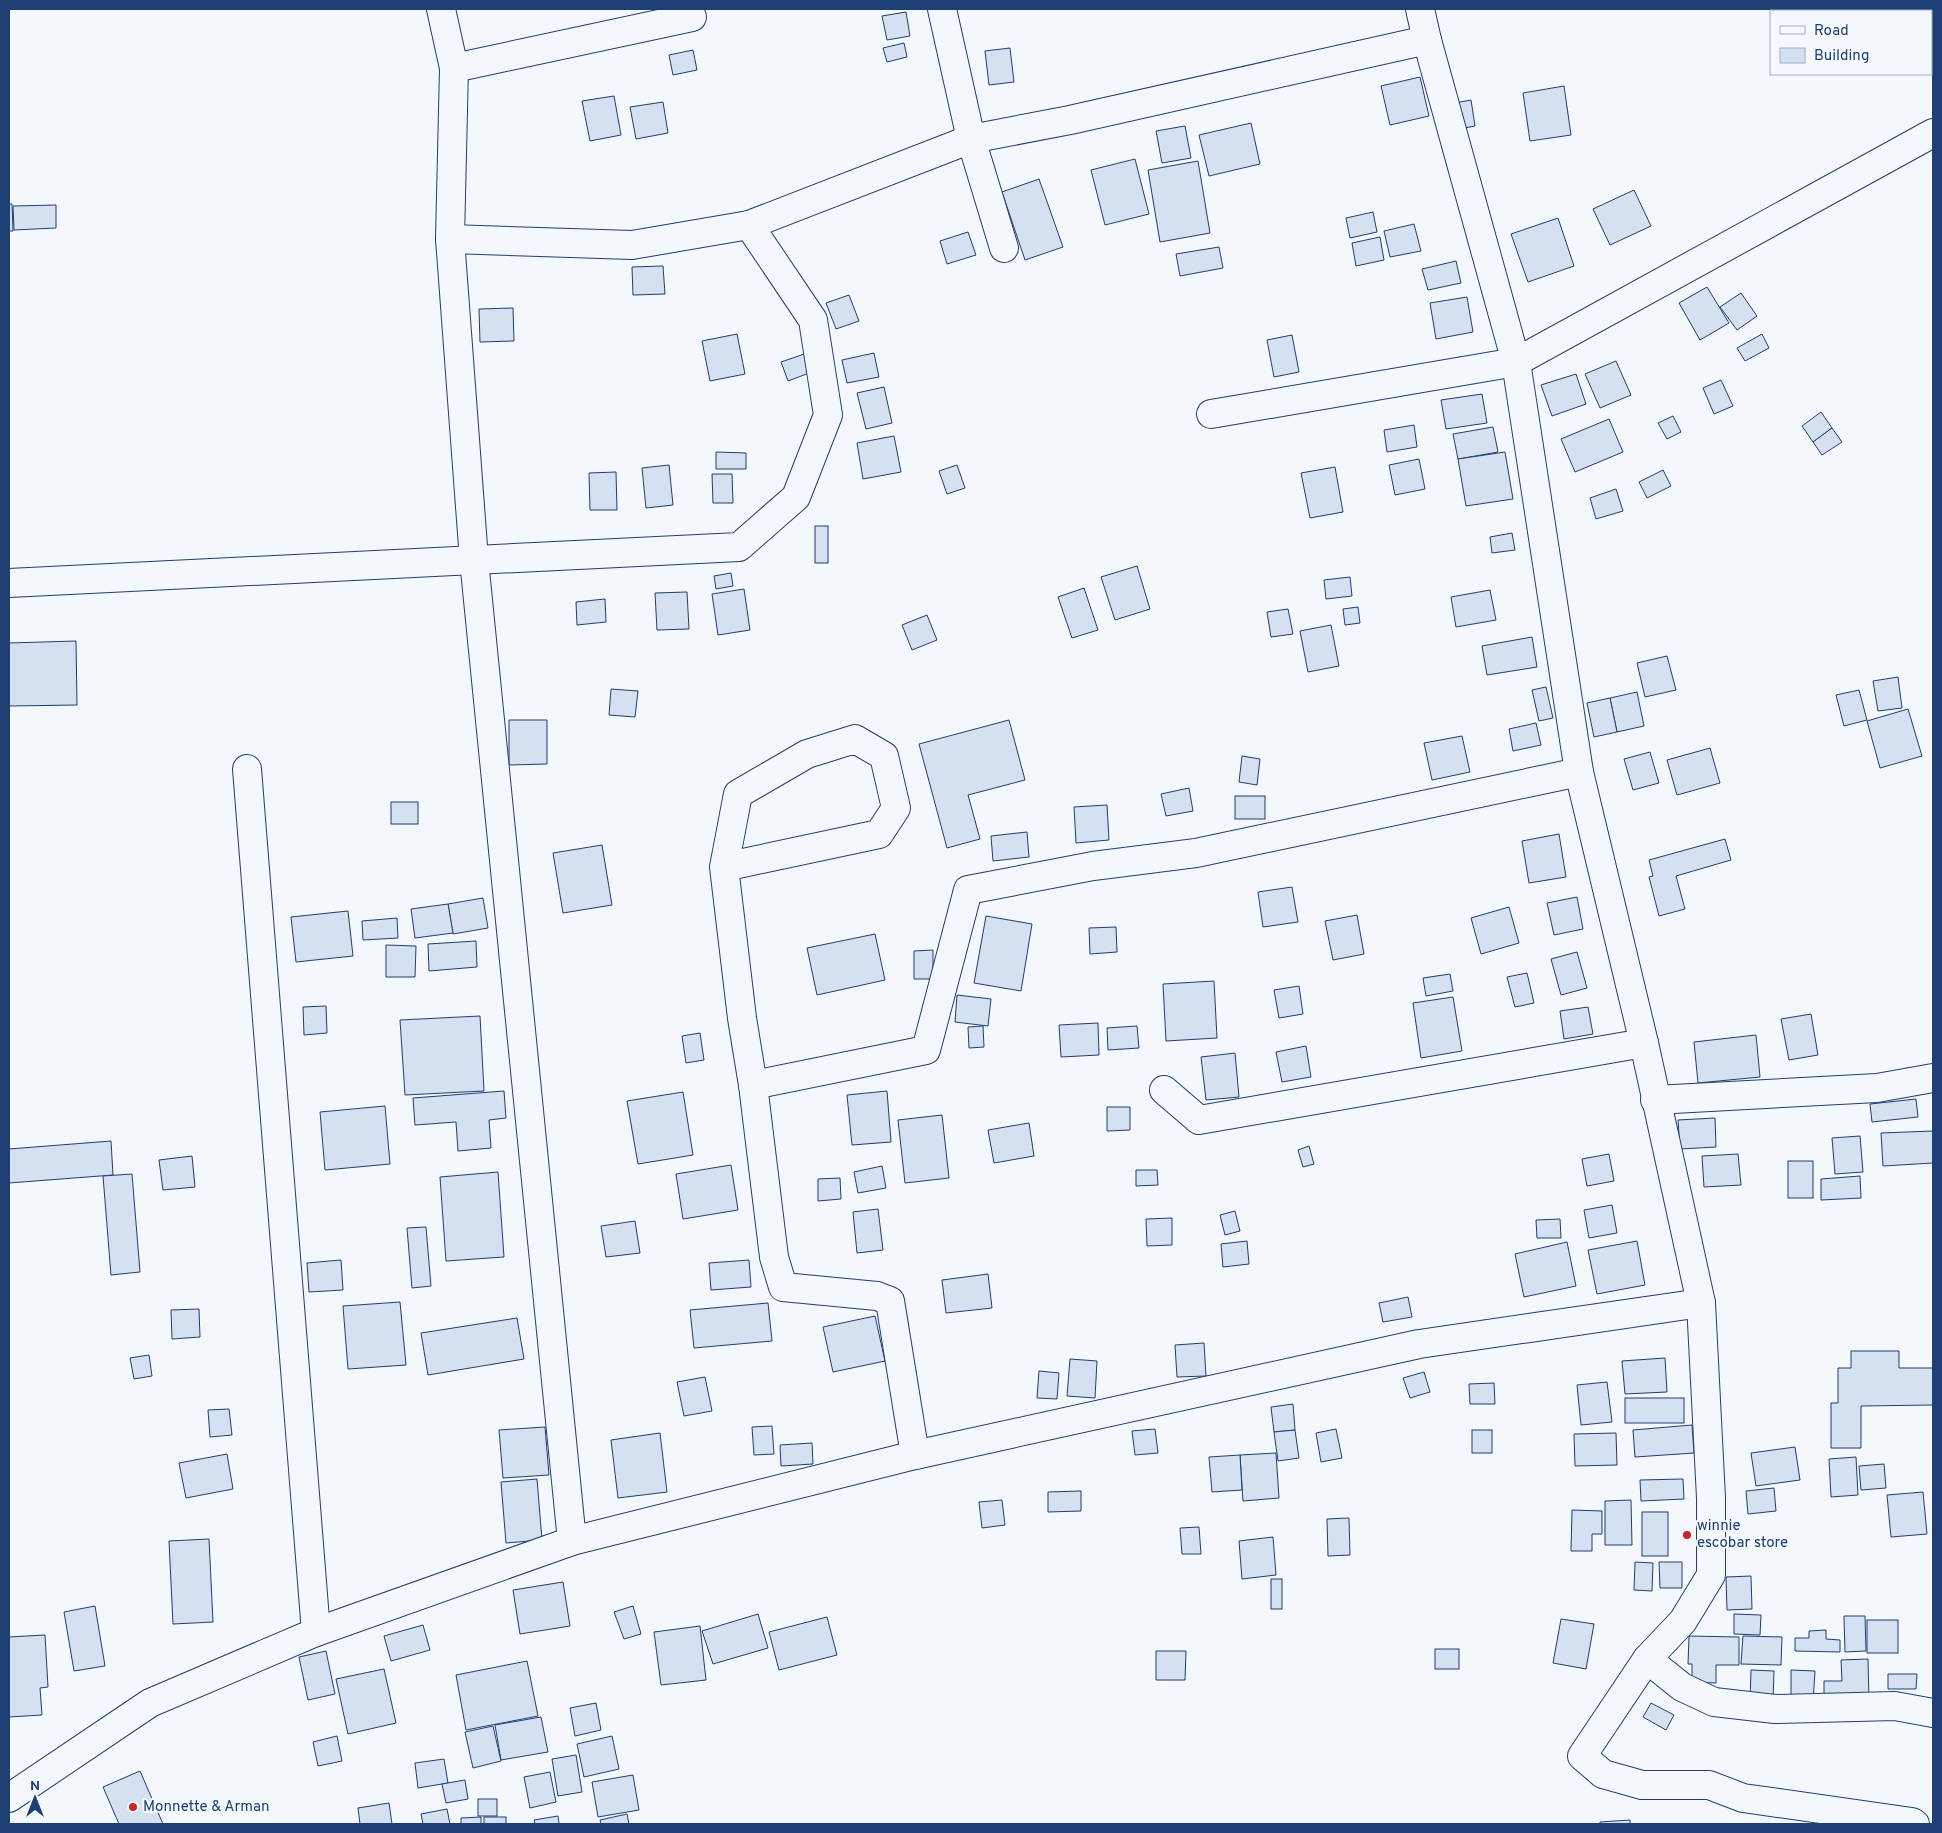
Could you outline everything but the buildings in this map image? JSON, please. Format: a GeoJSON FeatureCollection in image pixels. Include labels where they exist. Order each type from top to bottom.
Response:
{"type":"FeatureCollection","features":[{"type":"Feature","properties":{"kind":"street"},"geometry":{"type":"LineString","coordinates":[[441,9],[454,68],[450,239],[474,560],[572,1540]]}},
{"type":"Feature","properties":{"kind":"street"},"geometry":{"type":"LineString","coordinates":[[942,9],[971,139],[1004,248]]}},
{"type":"Feature","properties":{"kind":"street"},"geometry":{"type":"LineString","coordinates":[[1420,9],[1516,362],[1579,772],[1644,1043],[1655,1100],[1701,1302],[1711,1498],[1711,1575],[1683,1621],[1646,1659],[1582,1756],[1603,1774],[1642,1784],[1709,1784],[1744,1798],[1912,1822],[1915,1824]]}},
{"type":"Feature","properties":{"kind":"street"},"geometry":{"type":"LineString","coordinates":[[454,68],[692,17]]}},
{"type":"Feature","properties":{"kind":"street"},"geometry":{"type":"LineString","coordinates":[[450,239],[632,245],[749,225],[971,139],[1070,120],[1427,40]]}},
{"type":"Feature","properties":{"kind":"street"},"geometry":{"type":"LineString","coordinates":[[1211,414],[1516,362],[1933,133]]}},
{"type":"Feature","properties":{"kind":"street"},"geometry":{"type":"LineString","coordinates":[[9,583],[739,547],[796,497],[828,415],[813,320],[749,225]]}},
{"type":"Feature","properties":{"kind":"street"},"geometry":{"type":"LineString","coordinates":[[724,867],[879,834],[896,808],[884,756],[856,740],[807,754],[738,794],[724,867],[774,1257],[783,1287],[876,1296],[890,1301],[915,1455]]}},
{"type":"Feature","properties":{"kind":"street"},"geometry":{"type":"LineString","coordinates":[[247,768],[316,1632]]}},
{"type":"Feature","properties":{"kind":"street"},"geometry":{"type":"LineString","coordinates":[[753,1085],[926,1050],[968,890],[1093,866],[1196,854],[1579,772]]}},
{"type":"Feature","properties":{"kind":"street"},"geometry":{"type":"LineString","coordinates":[[1164,1090],[1199,1120],[1644,1043]]}},
{"type":"Feature","properties":{"kind":"street"},"geometry":{"type":"LineString","coordinates":[[1655,1100],[1877,1088],[1933,1078]]}},
{"type":"Feature","properties":{"kind":"street"},"geometry":{"type":"LineString","coordinates":[[9,1798],[150,1703],[316,1632],[572,1540],[915,1455],[1419,1344],[1701,1302]]}},
{"type":"Feature","properties":{"kind":"street"},"geometry":{"type":"LineString","coordinates":[[1646,1659],[1682,1687],[1714,1702],[1775,1709],[1895,1706],[1933,1713]]}},
{"type":"Feature","properties":{"kind":"place","name":"winnie escobar store"},"geometry":{"type":"Point","coordinates":[1687,1535]}},
{"type":"Feature","properties":{"kind":"place","name":"Monnette & Arman"},"geometry":{"type":"Point","coordinates":[133,1807]}}]}
